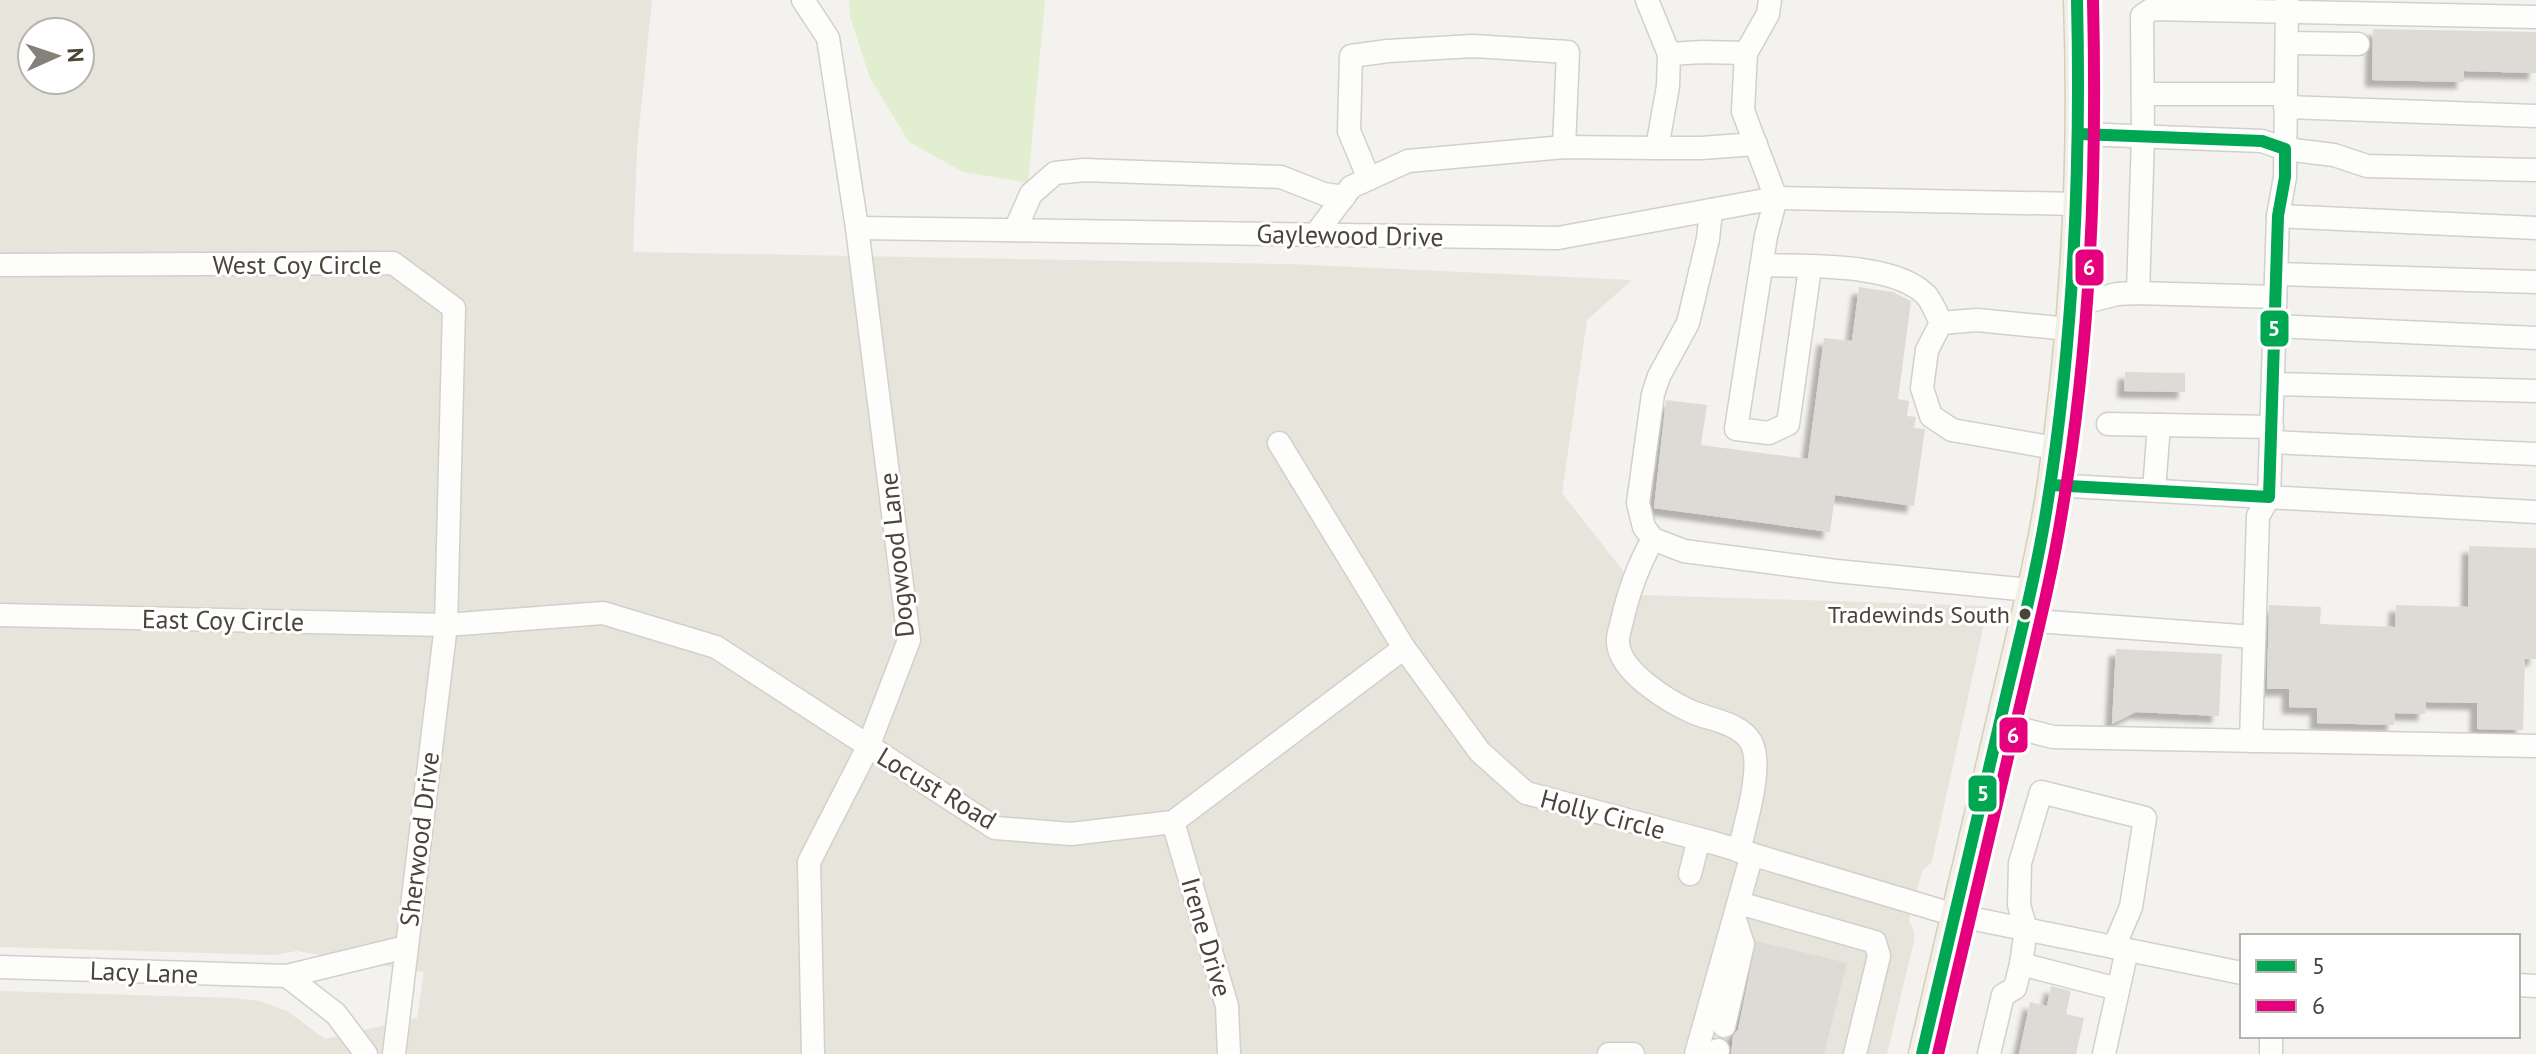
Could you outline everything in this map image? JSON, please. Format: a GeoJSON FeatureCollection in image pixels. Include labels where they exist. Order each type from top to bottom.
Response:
{"type":"FeatureCollection","features":[{"type":"Feature","properties":{"kind":"main road"},"geometry":{"type":"LineString","coordinates":[[1922,1054],[2023,620],[2051,485],[2070,317],[2077,204],[2080,134],[2077,0]]}},
{"type":"Feature","properties":{"kind":"street"},"geometry":{"type":"LineString","coordinates":[[803,0],[828,38],[857,228]]}},
{"type":"Feature","properties":{"kind":"street"},"geometry":{"type":"LineString","coordinates":[[1647,0],[1669,54],[1668,86],[1657,148]]}},
{"type":"Feature","properties":{"kind":"street"},"geometry":{"type":"LineString","coordinates":[[1770,0],[1768,14],[1746,53],[1743,111],[1776,198],[1766,236],[1736,429],[1769,433],[1788,424],[1810,268]]}},
{"type":"Feature","properties":{"kind":"street"},"geometry":{"type":"LineString","coordinates":[[2138,293],[2143,137],[2142,16],[2152,9],[2287,6],[2536,17]]}},
{"type":"Feature","properties":{"kind":"street"},"geometry":{"type":"LineString","coordinates":[[2251,741],[2258,516],[2269,497],[2278,216],[2285,177],[2287,6]]}},
{"type":"Feature","properties":{"kind":"street"},"geometry":{"type":"LineString","coordinates":[[2288,43],[2358,44]]}},
{"type":"Feature","properties":{"kind":"street"},"geometry":{"type":"LineString","coordinates":[[1369,179],[1349,131],[1351,56],[1473,46],[1568,52],[1564,147]]}},
{"type":"Feature","properties":{"kind":"street"},"geometry":{"type":"LineString","coordinates":[[1669,54],[1746,53]]}},
{"type":"Feature","properties":{"kind":"street"},"geometry":{"type":"LineString","coordinates":[[2143,94],[2536,116]]}},
{"type":"Feature","properties":{"kind":"street"},"geometry":{"type":"LineString","coordinates":[[2080,134],[2262,141],[2285,149],[2334,155],[2367,166],[2536,170]]}},
{"type":"Feature","properties":{"kind":"street"},"geometry":{"type":"LineString","coordinates":[[1315,235],[1351,187],[1408,161],[1564,147],[1701,148],[1756,144]]}},
{"type":"Feature","properties":{"kind":"street"},"geometry":{"type":"LineString","coordinates":[[1015,230],[1031,194],[1055,173],[1084,170],[1281,177],[1324,194],[1344,197]]}},
{"type":"Feature","properties":{"kind":"street","name":"Gaylewood Drive"},"geometry":{"type":"LineString","coordinates":[[857,228],[1558,238],[1776,198],[2077,204]]}},
{"type":"Feature","properties":{"kind":"street"},"geometry":{"type":"LineString","coordinates":[[1711,210],[1708,239],[1688,323],[1659,376],[1653,394],[1638,503],[1644,527],[1653,539],[1684,551],[1836,571],[2029,590]]}},
{"type":"Feature","properties":{"kind":"street"},"geometry":{"type":"LineString","coordinates":[[2278,216],[2536,228]]}},
{"type":"Feature","properties":{"kind":"street","name":"Dogwood Lane"},"geometry":{"type":"LineString","coordinates":[[813,1054],[809,862],[868,747],[909,640],[857,228]]}},
{"type":"Feature","properties":{"kind":"street","name":"West Coy Circle"},"geometry":{"type":"LineString","coordinates":[[0,265],[393,263],[454,308],[446,625]]}},
{"type":"Feature","properties":{"kind":"street"},"geometry":{"type":"LineString","coordinates":[[1763,265],[1875,272],[1910,283],[1927,297],[1941,323]]}},
{"type":"Feature","properties":{"kind":"street"},"geometry":{"type":"LineString","coordinates":[[2276,274],[2536,282]]}},
{"type":"Feature","properties":{"kind":"street"},"geometry":{"type":"LineString","coordinates":[[1941,323],[2070,317],[2117,294],[2275,297]]}},
{"type":"Feature","properties":{"kind":"street"},"geometry":{"type":"LineString","coordinates":[[1941,323],[1927,350],[1922,388],[1931,416],[1952,430],[2055,448]]}},
{"type":"Feature","properties":{"kind":"street"},"geometry":{"type":"LineString","coordinates":[[2274,326],[2536,338]]}},
{"type":"Feature","properties":{"kind":"street"},"geometry":{"type":"LineString","coordinates":[[2273,384],[2536,391]]}},
{"type":"Feature","properties":{"kind":"street"},"geometry":{"type":"LineString","coordinates":[[2108,424],[2159,425],[2536,454]]}},
{"type":"Feature","properties":{"kind":"street"},"geometry":{"type":"LineString","coordinates":[[2154,490],[2159,425]]}},
{"type":"Feature","properties":{"kind":"street","name":"Holly Circle"},"geometry":{"type":"LineString","coordinates":[[1279,443],[1404,648],[1480,752],[1526,793],[1746,852],[1955,915],[2240,973]]}},
{"type":"Feature","properties":{"kind":"street"},"geometry":{"type":"LineString","coordinates":[[2051,485],[2536,512]]}},
{"type":"Feature","properties":{"kind":"street"},"geometry":{"type":"LineString","coordinates":[[1653,539],[1637,568],[1618,642],[1622,656],[1653,690],[1745,734],[1752,745],[1756,764],[1737,911],[1696,1054]]}},
{"type":"Feature","properties":{"kind":"street","name":"Locust Road"},"geometry":{"type":"LineString","coordinates":[[446,625],[603,613],[716,647],[995,828],[1071,834],[1173,822]]}},
{"type":"Feature","properties":{"kind":"street","name":"East Coy Circle"},"geometry":{"type":"LineString","coordinates":[[0,615],[446,625]]}},
{"type":"Feature","properties":{"kind":"street"},"geometry":{"type":"LineString","coordinates":[[2023,620],[2254,637]]}},
{"type":"Feature","properties":{"kind":"street","name":"Sherwood Drive"},"geometry":{"type":"LineString","coordinates":[[394,1054],[446,625]]}},
{"type":"Feature","properties":{"kind":"street"},"geometry":{"type":"LineString","coordinates":[[1173,822],[1404,648]]}},
{"type":"Feature","properties":{"kind":"street"},"geometry":{"type":"LineString","coordinates":[[1999,723],[2053,737],[2536,746]]}},
{"type":"Feature","properties":{"kind":"street"},"geometry":{"type":"LineString","coordinates":[[1989,1054],[2003,995],[2015,988],[2021,964],[2026,929],[2019,905],[2020,863],[2041,792],[2145,818],[2131,907],[2120,949],[2118,989],[2104,1054]]}},
{"type":"Feature","properties":{"kind":"street","name":"Irene Drive"},"geometry":{"type":"LineString","coordinates":[[1173,822],[1227,1006],[1229,1054]]}},
{"type":"Feature","properties":{"kind":"street"},"geometry":{"type":"LineString","coordinates":[[1690,874],[1699,839]]}},
{"type":"Feature","properties":{"kind":"street"},"geometry":{"type":"LineString","coordinates":[[1724,1026],[1743,944],[1737,911]]}},
{"type":"Feature","properties":{"kind":"street"},"geometry":{"type":"LineString","coordinates":[[1737,911],[1875,942],[1879,956],[1855,1054]]}},
{"type":"Feature","properties":{"kind":"street","name":"Lacy Lane"},"geometry":{"type":"LineString","coordinates":[[0,967],[287,976],[406,947]]}},
{"type":"Feature","properties":{"kind":"street"},"geometry":{"type":"LineString","coordinates":[[2021,964],[2118,989]]}},
{"type":"Feature","properties":{"kind":"street"},"geometry":{"type":"LineString","coordinates":[[287,976],[336,1014],[366,1054]]}},
{"type":"Feature","properties":{"kind":"street"},"geometry":{"type":"LineString","coordinates":[[1609,1054],[1633,1054]]}},
{"type":"Feature","properties":{"kind":"shaded area"},"geometry":{"type":"Polygon","coordinates":[[[0,0],[652,0],[637,149],[633,252],[1289,264],[1632,280],[1587,320],[1562,493],[1642,595],[1988,606],[1933,856],[1931,863],[1922,871],[1909,921],[1914,931],[1914,941],[1887,1054],[0,1054],[0,991],[260,1001],[287,1011],[325,1039],[417,1018],[424,972],[296,951],[275,955],[0,947],[0,0]]]}},
{"type":"Feature","properties":{"kind":"green space"},"geometry":{"type":"Polygon","coordinates":[[[849,0],[1045,0],[1028,183],[963,172],[909,142],[870,78],[850,17],[849,0]]]}},
{"type":"Feature","properties":{"kind":"building"},"geometry":{"type":"Polygon","coordinates":[[[2373,29],[2536,32],[2536,73],[2464,71],[2464,82],[2372,80],[2373,29]]]}},
{"type":"Feature","properties":{"kind":"building"},"geometry":{"type":"Polygon","coordinates":[[[1859,287],[1893,292],[1911,301],[1898,399],[1909,401],[1907,416],[1916,417],[1914,428],[1925,429],[1914,506],[1835,495],[1830,532],[1654,508],[1666,400],[1707,405],[1701,445],[1808,459],[1824,338],[1852,341],[1859,287]]]}},
{"type":"Feature","properties":{"kind":"building"},"geometry":{"type":"Polygon","coordinates":[[[2125,372],[2185,373],[2185,392],[2124,391],[2125,372]]]}},
{"type":"Feature","properties":{"kind":"building"},"geometry":{"type":"Polygon","coordinates":[[[2469,546],[2536,548],[2536,659],[2525,659],[2523,730],[2477,729],[2477,703],[2426,702],[2425,714],[2395,713],[2394,725],[2317,723],[2317,708],[2289,707],[2289,689],[2267,689],[2269,605],[2321,607],[2320,624],[2395,627],[2396,605],[2468,607],[2469,546]]]}},
{"type":"Feature","properties":{"kind":"building"},"geometry":{"type":"Polygon","coordinates":[[[2116,649],[2222,654],[2219,716],[2136,712],[2112,724],[2116,649]]]}},
{"type":"Feature","properties":{"kind":"building"},"geometry":{"type":"Polygon","coordinates":[[[1756,941],[1847,963],[1824,1054],[1731,1054],[1756,941]]]}},
{"type":"Feature","properties":{"kind":"building"},"geometry":{"type":"Polygon","coordinates":[[[2051,986],[2071,991],[2066,1014],[2084,1018],[2076,1054],[2019,1054],[2030,1002],[2047,1006],[2051,986]]]}},
{"type":"Feature","properties":{"kind":"transit line","name":"5"},"geometry":{"type":"LineString","coordinates":[[1922,1054],[2038,558],[2047,506],[2064,380],[2074,254],[2078,127],[2077,0]]}},
{"type":"Feature","properties":{"kind":"transit line","name":"6"},"geometry":{"type":"LineString","coordinates":[[1938,1054],[2047,590],[2072,448],[2090,257],[2094,128],[2093,0]]}},
{"type":"Feature","properties":{"kind":"transit line","name":"5"},"geometry":{"type":"LineString","coordinates":[[2051,485],[2269,497],[2278,216],[2285,177],[2285,149],[2262,141],[2080,134]]}},
{"type":"Feature","properties":{"kind":"place","name":"Tradewinds South"},"geometry":{"type":"Point","coordinates":[2025,614]}}]}
